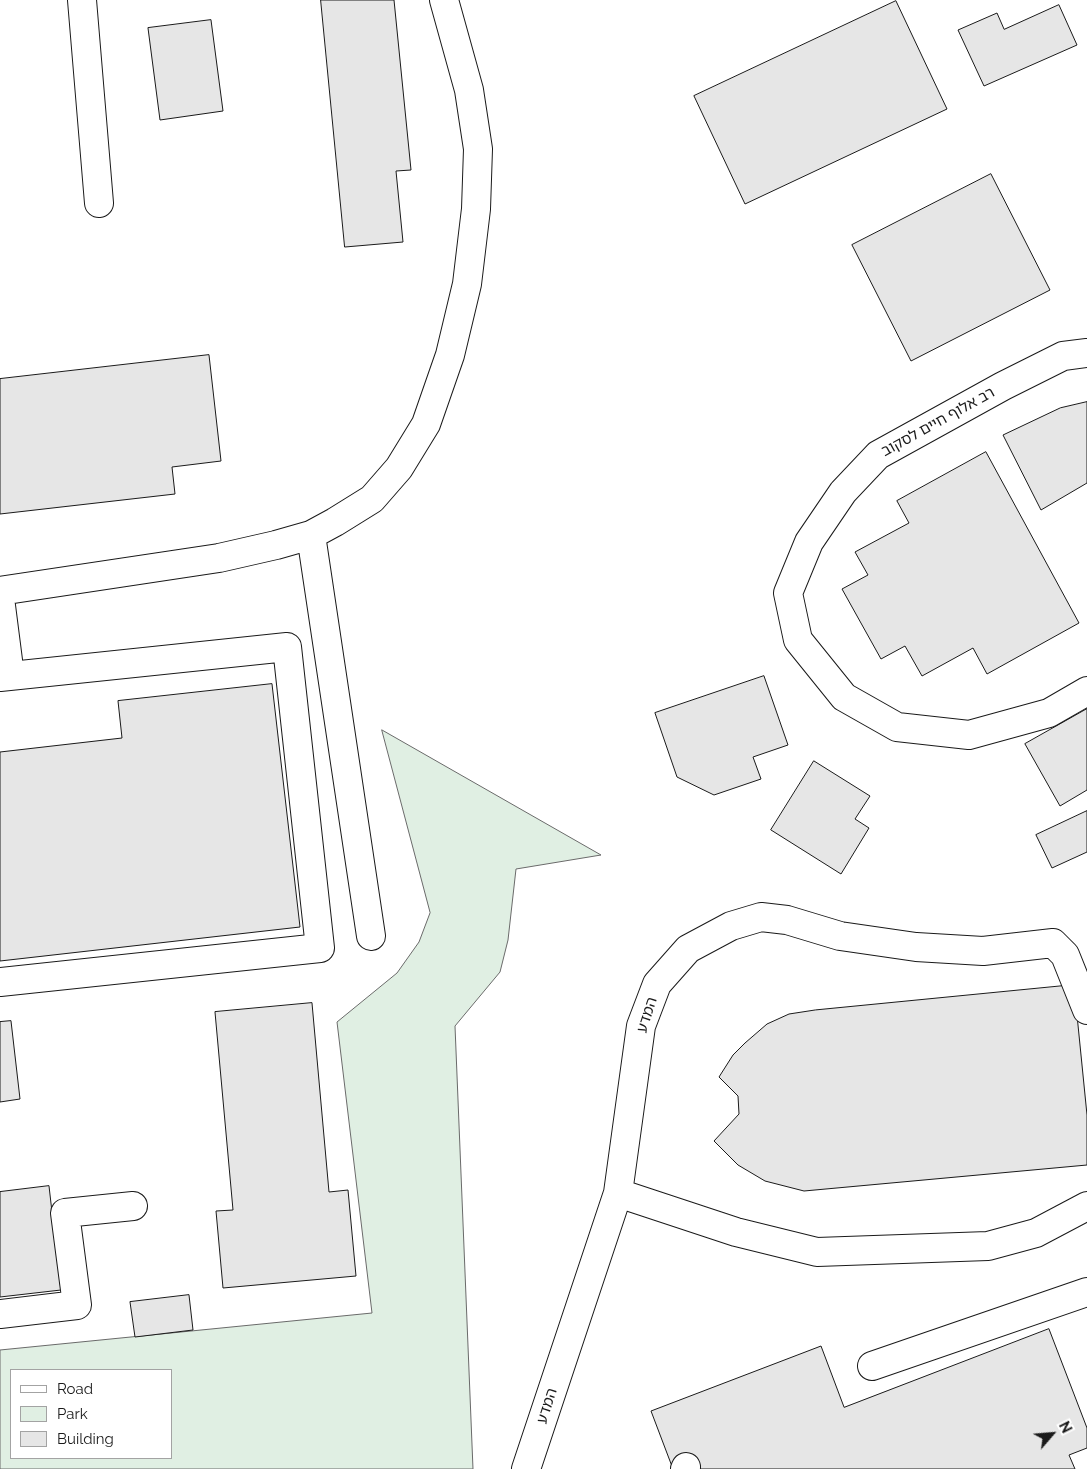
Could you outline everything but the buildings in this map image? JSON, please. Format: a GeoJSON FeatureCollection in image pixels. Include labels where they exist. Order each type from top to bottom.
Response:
{"type":"FeatureCollection","features":[{"type":"Feature","properties":{"kind":"street"},"geometry":{"type":"LineString","coordinates":[[82,0],[99,203]]}},
{"type":"Feature","properties":{"kind":"street"},"geometry":{"type":"LineString","coordinates":[[0,591],[219,558],[311,535],[372,499],[399,468],[426,424],[450,355],[467,284],[476,209],[478,149],[470,90],[444,0]]}},
{"type":"Feature","properties":{"kind":"street","name":"רב אלוף חיים לסקוב"},"geometry":{"type":"LineString","coordinates":[[1087,353],[1063,356],[1003,386],[878,455],[843,492],[809,542],[788,593],[798,640],[844,697],[897,727],[969,735],[1049,712],[1087,691]]}},
{"type":"Feature","properties":{"kind":"street"},"geometry":{"type":"LineString","coordinates":[[311,535],[371,936]]}},
{"type":"Feature","properties":{"kind":"street"},"geometry":{"type":"LineString","coordinates":[[0,598],[5,677],[287,647],[320,948],[0,982]]}},
{"type":"Feature","properties":{"kind":"street","name":"המדע"},"geometry":{"type":"LineString","coordinates":[[526,1469],[618,1193],[641,1026],[657,984],[688,949],[731,926],[761,917],[787,920],[840,936],[916,947],[984,950],[1053,944],[1065,955],[1087,1010]]}},
{"type":"Feature","properties":{"kind":"street"},"geometry":{"type":"LineString","coordinates":[[618,1193],[736,1232],[817,1252],[988,1246],[1036,1233],[1087,1206]]}},
{"type":"Feature","properties":{"kind":"street"},"geometry":{"type":"LineString","coordinates":[[0,1314],[77,1305],[65,1212],[133,1206]]}},
{"type":"Feature","properties":{"kind":"street"},"geometry":{"type":"LineString","coordinates":[[872,1366],[1087,1292]]}},
{"type":"Feature","properties":{"kind":"green space"},"geometry":{"type":"Polygon","coordinates":[[[382,730],[601,855],[516,869],[508,940],[500,972],[455,1026],[473,1469],[0,1469],[0,1350],[372,1313],[337,1022],[397,973],[419,942],[430,913],[382,730]]]}}]}
